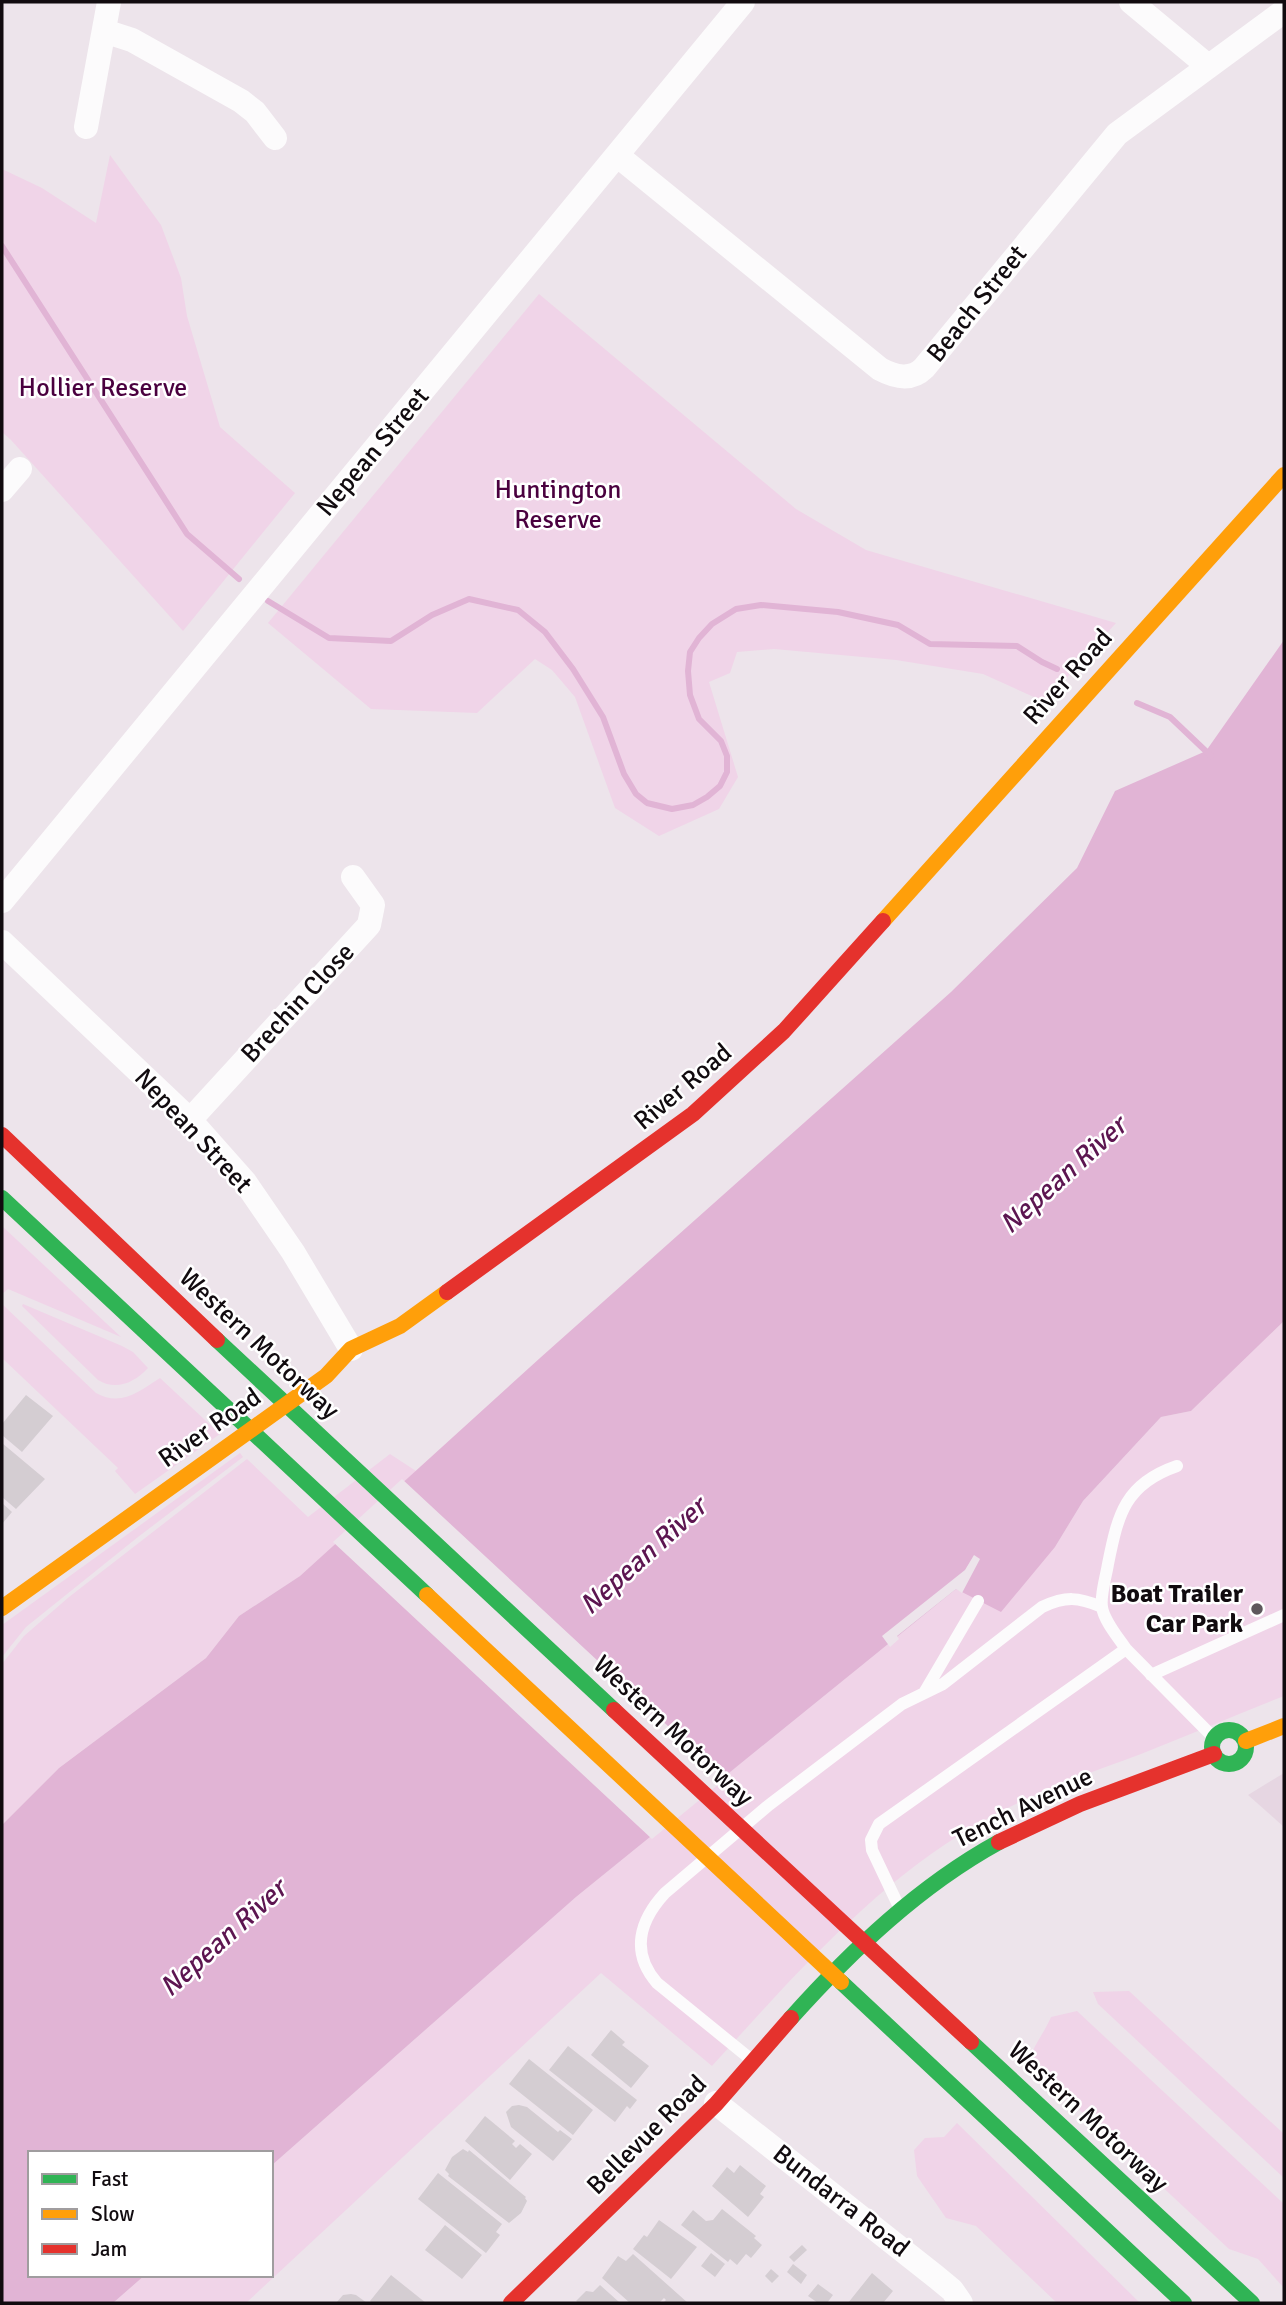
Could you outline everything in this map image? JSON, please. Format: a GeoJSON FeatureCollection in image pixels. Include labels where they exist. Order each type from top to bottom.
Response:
{"type":"FeatureCollection","features":[{"type":"Feature","properties":{"kind":"main road","name":"River Road"},"geometry":{"type":"LineString","coordinates":[[2,1608],[326,1376],[351,1349],[392,1331],[418,1314],[638,1156],[693,1114],[736,1076],[784,1031],[820,992],[1284,475]]}},
{"type":"Feature","properties":{"kind":"main road","name":"Western Motorway"},"geometry":{"type":"LineString","coordinates":[[2,1135],[192,1318],[1252,2303]]}},
{"type":"Feature","properties":{"kind":"main road"},"geometry":{"type":"LineString","coordinates":[[2,1198],[1184,2303]]}},
{"type":"Feature","properties":{"kind":"main road"},"geometry":{"type":"LineString","coordinates":[[1246,1741],[1284,1726]]}},
{"type":"Feature","properties":{"kind":"main road"},"geometry":{"type":"LineString","coordinates":[[1228,1730],[1239,1732],[1246,1741],[1246,1753],[1238,1762],[1227,1764],[1222,1762],[1214,1746],[1228,1730]]}},
{"type":"Feature","properties":{"kind":"main road","name":"Tench Avenue"},"geometry":{"type":"LineString","coordinates":[[811,1995],[900,1910],[953,1869],[1014,1834],[1214,1746]]}},
{"type":"Feature","properties":{"kind":"main road","name":"Bellevue Road"},"geometry":{"type":"LineString","coordinates":[[511,2303],[716,2104],[811,1995]]}},
{"type":"Feature","properties":{"kind":"street"},"geometry":{"type":"LineString","coordinates":[[86,127],[109,2]]}},
{"type":"Feature","properties":{"kind":"street","name":"Nepean Street"},"geometry":{"type":"LineString","coordinates":[[2,901],[743,2]]}},
{"type":"Feature","properties":{"kind":"street"},"geometry":{"type":"LineString","coordinates":[[1130,2],[1208,66]]}},
{"type":"Feature","properties":{"kind":"street","name":"Beach Street"},"geometry":{"type":"LineString","coordinates":[[618,156],[880,369],[889,374],[906,377],[919,373],[924,368],[1117,134],[1284,10]]}},
{"type":"Feature","properties":{"kind":"street"},"geometry":{"type":"LineString","coordinates":[[104,31],[132,40],[241,101],[256,112],[275,138]]}},
{"type":"Feature","properties":{"kind":"street"},"geometry":{"type":"LineString","coordinates":[[2,490],[20,469]]}},
{"type":"Feature","properties":{"kind":"street","name":"Brechin Close"},"geometry":{"type":"LineString","coordinates":[[190,1120],[369,925],[373,905],[353,877]]}},
{"type":"Feature","properties":{"kind":"street","name":"Nepean Street"},"geometry":{"type":"LineString","coordinates":[[2,942],[190,1120],[245,1182],[293,1252],[351,1349]]}},
{"type":"Feature","properties":{"kind":"street","name":"Bundarra Road"},"geometry":{"type":"LineString","coordinates":[[716,2104],[935,2276],[952,2290],[961,2303]]}},
{"type":"Feature","properties":{"kind":"lane"},"geometry":{"type":"LineString","coordinates":[[1177,1466],[1154,1474],[1138,1487],[1125,1505],[1113,1541],[1102,1607],[1126,1649],[1214,1746]]}},
{"type":"Feature","properties":{"kind":"lane"},"geometry":{"type":"LineString","coordinates":[[753,2061],[647,1972],[641,1953],[645,1922],[652,1907],[769,1805],[902,1704],[943,1684],[1042,1607],[1058,1599],[1073,1598],[1102,1607]]}},
{"type":"Feature","properties":{"kind":"lane"},"geometry":{"type":"LineString","coordinates":[[924,1693],[978,1601]]}},
{"type":"Feature","properties":{"kind":"lane"},"geometry":{"type":"LineString","coordinates":[[1152,1675],[1284,1615]]}},
{"type":"Feature","properties":{"kind":"lane"},"geometry":{"type":"LineString","coordinates":[[900,1910],[872,1850],[871,1840],[879,1824],[1126,1649]]}},
{"type":"Feature","properties":{"kind":"shaded area"},"geometry":{"type":"Polygon","coordinates":[[[1284,1773],[1284,1827],[1248,1795],[1284,1773]]]}},
{"type":"Feature","properties":{"kind":"green space","name":"Hollier Reserve"},"geometry":{"type":"Polygon","coordinates":[[[110,155],[161,225],[181,278],[187,316],[220,427],[295,493],[183,631],[2,432],[2,169],[42,188],[96,223],[110,155]]]}},
{"type":"Feature","properties":{"kind":"green space","name":"Huntington Reserve"},"geometry":{"type":"Polygon","coordinates":[[[539,294],[796,509],[866,550],[1116,623],[1045,702],[983,674],[896,660],[774,649],[737,652],[730,673],[709,682],[738,777],[719,809],[659,836],[615,808],[575,697],[552,670],[535,659],[477,713],[371,709],[268,623],[539,294]]]}},
{"type":"Feature","properties":{"kind":"green space"},"geometry":{"type":"Polygon","coordinates":[[[2,1226],[121,1337],[8,1289],[2,1294],[2,1226]]]}},
{"type":"Feature","properties":{"kind":"green space"},"geometry":{"type":"Polygon","coordinates":[[[2,1304],[96,1393],[113,1399],[121,1398],[137,1393],[160,1378],[220,1434],[135,1494],[115,1471],[118,1468],[2,1358],[2,1304]]]}},
{"type":"Feature","properties":{"kind":"green space"},"geometry":{"type":"Polygon","coordinates":[[[23,1304],[122,1346],[133,1352],[148,1368],[137,1378],[124,1384],[111,1385],[98,1380],[22,1306],[23,1304]]]}},
{"type":"Feature","properties":{"kind":"green space"},"geometry":{"type":"Polygon","coordinates":[[[1284,1321],[1284,1696],[1035,1795],[938,1849],[868,1904],[771,2001],[712,2066],[601,1973],[246,2303],[113,2303],[143,2277],[273,2277],[273,2164],[576,1897],[957,1588],[1055,1547],[1083,1501],[1161,1417],[1191,1411],[1284,1321]]]}},
{"type":"Feature","properties":{"kind":"green space"},"geometry":{"type":"Polygon","coordinates":[[[240,1453],[243,1457],[26,1627],[2,1657],[2,1625],[240,1453]]]}},
{"type":"Feature","properties":{"kind":"green space"},"geometry":{"type":"Polygon","coordinates":[[[390,1454],[416,1471],[300,1576],[239,1616],[206,1658],[59,1768],[2,1825],[2,1664],[24,1636],[69,1597],[247,1459],[308,1517],[390,1454]]]}},
{"type":"Feature","properties":{"kind":"green space"},"geometry":{"type":"Polygon","coordinates":[[[1129,1991],[1284,2134],[1284,2178],[1098,2004],[1093,1992],[1129,1991]]]}},
{"type":"Feature","properties":{"kind":"green space"},"geometry":{"type":"Polygon","coordinates":[[[1077,2011],[1284,2204],[1284,2288],[1258,2259],[1229,2249],[1028,2062],[1051,2017],[1077,2011]]]}},
{"type":"Feature","properties":{"kind":"green space"},"geometry":{"type":"Polygon","coordinates":[[[957,2123],[1140,2303],[1057,2303],[976,2226],[946,2218],[917,2176],[914,2150],[925,2138],[944,2137],[957,2123]]]}},
{"type":"Feature","properties":{"kind":"water","name":"Nepean River"},"geometry":{"type":"Polygon","coordinates":[[[1284,640],[1284,1321],[1191,1411],[1161,1417],[1083,1501],[1055,1547],[1001,1612],[956,1589],[576,1897],[273,2164],[273,2151],[28,2151],[28,2277],[143,2277],[113,2303],[2,2303],[2,1825],[59,1768],[206,1658],[239,1616],[300,1576],[951,992],[1077,868],[1115,791],[1206,751],[1284,640]]]}},
{"type":"Feature","properties":{"kind":"pier"},"geometry":{"type":"Polygon","coordinates":[[[402,1479],[725,1779],[652,1839],[333,1542],[402,1479]]]}},
{"type":"Feature","properties":{"kind":"pier"},"geometry":{"type":"Polygon","coordinates":[[[974,1555],[980,1559],[962,1593],[956,1589],[897,1636],[899,1639],[890,1647],[882,1636],[965,1570],[974,1555]]]}},
{"type":"Feature","properties":{"kind":"building"},"geometry":{"type":"Polygon","coordinates":[[[26,1395],[53,1416],[22,1452],[2,1435],[2,1424],[26,1395]]]}},
{"type":"Feature","properties":{"kind":"building"},"geometry":{"type":"Polygon","coordinates":[[[2,1443],[45,1479],[16,1509],[2,1497],[2,1443]]]}},
{"type":"Feature","properties":{"kind":"building"},"geometry":{"type":"Polygon","coordinates":[[[2,1503],[12,1512],[2,1524],[2,1503]]]}},
{"type":"Feature","properties":{"kind":"building"},"geometry":{"type":"Polygon","coordinates":[[[611,2030],[625,2042],[622,2045],[649,2066],[631,2088],[591,2055],[611,2030]]]}},
{"type":"Feature","properties":{"kind":"building"},"geometry":{"type":"Polygon","coordinates":[[[568,2046],[637,2100],[630,2109],[627,2106],[615,2122],[549,2070],[568,2046]]]}},
{"type":"Feature","properties":{"kind":"building"},"geometry":{"type":"Polygon","coordinates":[[[529,2059],[593,2110],[573,2135],[509,2084],[529,2059]]]}},
{"type":"Feature","properties":{"kind":"building"},"geometry":{"type":"Polygon","coordinates":[[[512,2106],[527,2107],[558,2132],[560,2130],[572,2139],[553,2161],[511,2127],[506,2112],[512,2106]]]}},
{"type":"Feature","properties":{"kind":"building"},"geometry":{"type":"Polygon","coordinates":[[[485,2116],[515,2141],[512,2144],[516,2148],[520,2144],[532,2154],[510,2180],[465,2141],[485,2116]]]}},
{"type":"Feature","properties":{"kind":"building"},"geometry":{"type":"Polygon","coordinates":[[[463,2149],[468,2152],[469,2150],[526,2197],[527,2201],[521,2213],[509,2223],[448,2176],[445,2170],[452,2157],[463,2149]]]}},
{"type":"Feature","properties":{"kind":"building"},"geometry":{"type":"Polygon","coordinates":[[[740,2165],[766,2186],[760,2194],[764,2197],[748,2217],[712,2186],[727,2167],[734,2173],[740,2165]]]}},
{"type":"Feature","properties":{"kind":"building"},"geometry":{"type":"Polygon","coordinates":[[[438,2173],[502,2224],[496,2232],[500,2235],[486,2253],[418,2199],[438,2173]]]}},
{"type":"Feature","properties":{"kind":"building"},"geometry":{"type":"Polygon","coordinates":[[[722,2209],[756,2236],[754,2238],[762,2245],[751,2258],[746,2254],[737,2265],[730,2259],[728,2262],[681,2225],[693,2210],[706,2221],[713,2220],[722,2209]]]}},
{"type":"Feature","properties":{"kind":"building"},"geometry":{"type":"Polygon","coordinates":[[[659,2220],[697,2247],[671,2279],[633,2249],[644,2235],[647,2237],[659,2220]]]}},
{"type":"Feature","properties":{"kind":"building"},"geometry":{"type":"Polygon","coordinates":[[[445,2225],[482,2255],[462,2279],[425,2250],[445,2225]]]}},
{"type":"Feature","properties":{"kind":"building"},"geometry":{"type":"Polygon","coordinates":[[[802,2245],[807,2250],[794,2262],[789,2257],[802,2245]]]}},
{"type":"Feature","properties":{"kind":"building"},"geometry":{"type":"Polygon","coordinates":[[[711,2253],[725,2264],[715,2277],[701,2266],[711,2253]]]}},
{"type":"Feature","properties":{"kind":"building"},"geometry":{"type":"Polygon","coordinates":[[[633,2254],[688,2303],[663,2303],[666,2300],[664,2298],[659,2303],[630,2303],[602,2278],[618,2256],[626,2261],[633,2254]]]}},
{"type":"Feature","properties":{"kind":"building"},"geometry":{"type":"Polygon","coordinates":[[[793,2264],[807,2275],[801,2284],[787,2272],[793,2264]]]}},
{"type":"Feature","properties":{"kind":"building"},"geometry":{"type":"Polygon","coordinates":[[[771,2269],[779,2276],[772,2283],[765,2276],[771,2269]]]}},
{"type":"Feature","properties":{"kind":"building"},"geometry":{"type":"Polygon","coordinates":[[[872,2273],[893,2291],[883,2303],[848,2303],[872,2273]]]}},
{"type":"Feature","properties":{"kind":"building"},"geometry":{"type":"Polygon","coordinates":[[[391,2275],[426,2303],[372,2303],[370,2301],[391,2275]]]}},
{"type":"Feature","properties":{"kind":"building"},"geometry":{"type":"Polygon","coordinates":[[[818,2284],[833,2295],[827,2303],[818,2303],[808,2296],[818,2284]]]}},
{"type":"Feature","properties":{"kind":"building"},"geometry":{"type":"Polygon","coordinates":[[[600,2285],[619,2302],[576,2301],[586,2291],[593,2292],[600,2285]]]}},
{"type":"Feature","properties":{"kind":"building"},"geometry":{"type":"Polygon","coordinates":[[[351,2294],[367,2303],[336,2303],[343,2295],[351,2294]]]}},
{"type":"Feature","properties":{"kind":"waterway"},"geometry":{"type":"LineString","coordinates":[[2,246],[187,534],[239,579]]}},
{"type":"Feature","properties":{"kind":"waterway"},"geometry":{"type":"LineString","coordinates":[[268,601],[329,638],[391,641],[432,615],[469,599],[518,610],[545,632],[573,669],[603,717],[624,774],[636,794],[647,803],[672,809],[693,805],[707,797],[720,786],[727,772],[727,756],[721,741],[699,719],[690,695],[688,671],[690,652],[699,638],[712,624],[736,609],[761,605],[838,612],[898,625],[930,644],[1017,646],[1057,669]]}},
{"type":"Feature","properties":{"kind":"waterway"},"geometry":{"type":"LineString","coordinates":[[1137,703],[1170,717],[1211,756]]}},
{"type":"Feature","properties":{"kind":"traffic: fast"},"geometry":{"type":"LineString","coordinates":[[2,1198],[427,1595]]}},
{"type":"Feature","properties":{"kind":"traffic: fast"},"geometry":{"type":"LineString","coordinates":[[217,1340],[614,1710]]}},
{"type":"Feature","properties":{"kind":"traffic: fast"},"geometry":{"type":"LineString","coordinates":[[1229,1730],[1241,1735],[1246,1747],[1241,1759],[1229,1764],[1217,1759],[1212,1747],[1217,1735],[1229,1730]]}},
{"type":"Feature","properties":{"kind":"traffic: fast"},"geometry":{"type":"LineString","coordinates":[[791,2018],[838,1968],[888,1921],[941,1879],[999,1842]]}},
{"type":"Feature","properties":{"kind":"traffic: fast"},"geometry":{"type":"LineString","coordinates":[[841,1982],[1184,2303]]}},
{"type":"Feature","properties":{"kind":"traffic: fast"},"geometry":{"type":"LineString","coordinates":[[971,2042],[1252,2303]]}},
{"type":"Feature","properties":{"kind":"traffic: slow"},"geometry":{"type":"LineString","coordinates":[[883,921],[1284,475]]}},
{"type":"Feature","properties":{"kind":"traffic: slow"},"geometry":{"type":"LineString","coordinates":[[2,1608],[326,1376],[351,1349],[400,1326],[447,1292]]}},
{"type":"Feature","properties":{"kind":"traffic: slow"},"geometry":{"type":"LineString","coordinates":[[427,1595],[841,1982]]}},
{"type":"Feature","properties":{"kind":"traffic: slow"},"geometry":{"type":"LineString","coordinates":[[1246,1741],[1284,1726]]}},
{"type":"Feature","properties":{"kind":"traffic: jam"},"geometry":{"type":"LineString","coordinates":[[447,1292],[693,1114],[784,1031],[883,921]]}},
{"type":"Feature","properties":{"kind":"traffic: jam"},"geometry":{"type":"LineString","coordinates":[[2,1135],[217,1340]]}},
{"type":"Feature","properties":{"kind":"traffic: jam"},"geometry":{"type":"LineString","coordinates":[[614,1710],[971,2042]]}},
{"type":"Feature","properties":{"kind":"traffic: jam"},"geometry":{"type":"LineString","coordinates":[[999,1842],[1080,1804],[1214,1754]]}},
{"type":"Feature","properties":{"kind":"traffic: jam"},"geometry":{"type":"LineString","coordinates":[[511,2303],[716,2104],[791,2018]]}},
{"type":"Feature","properties":{"kind":"place","name":"Boat Trailer Car Park"},"geometry":{"type":"Point","coordinates":[1257,1609]}}]}
